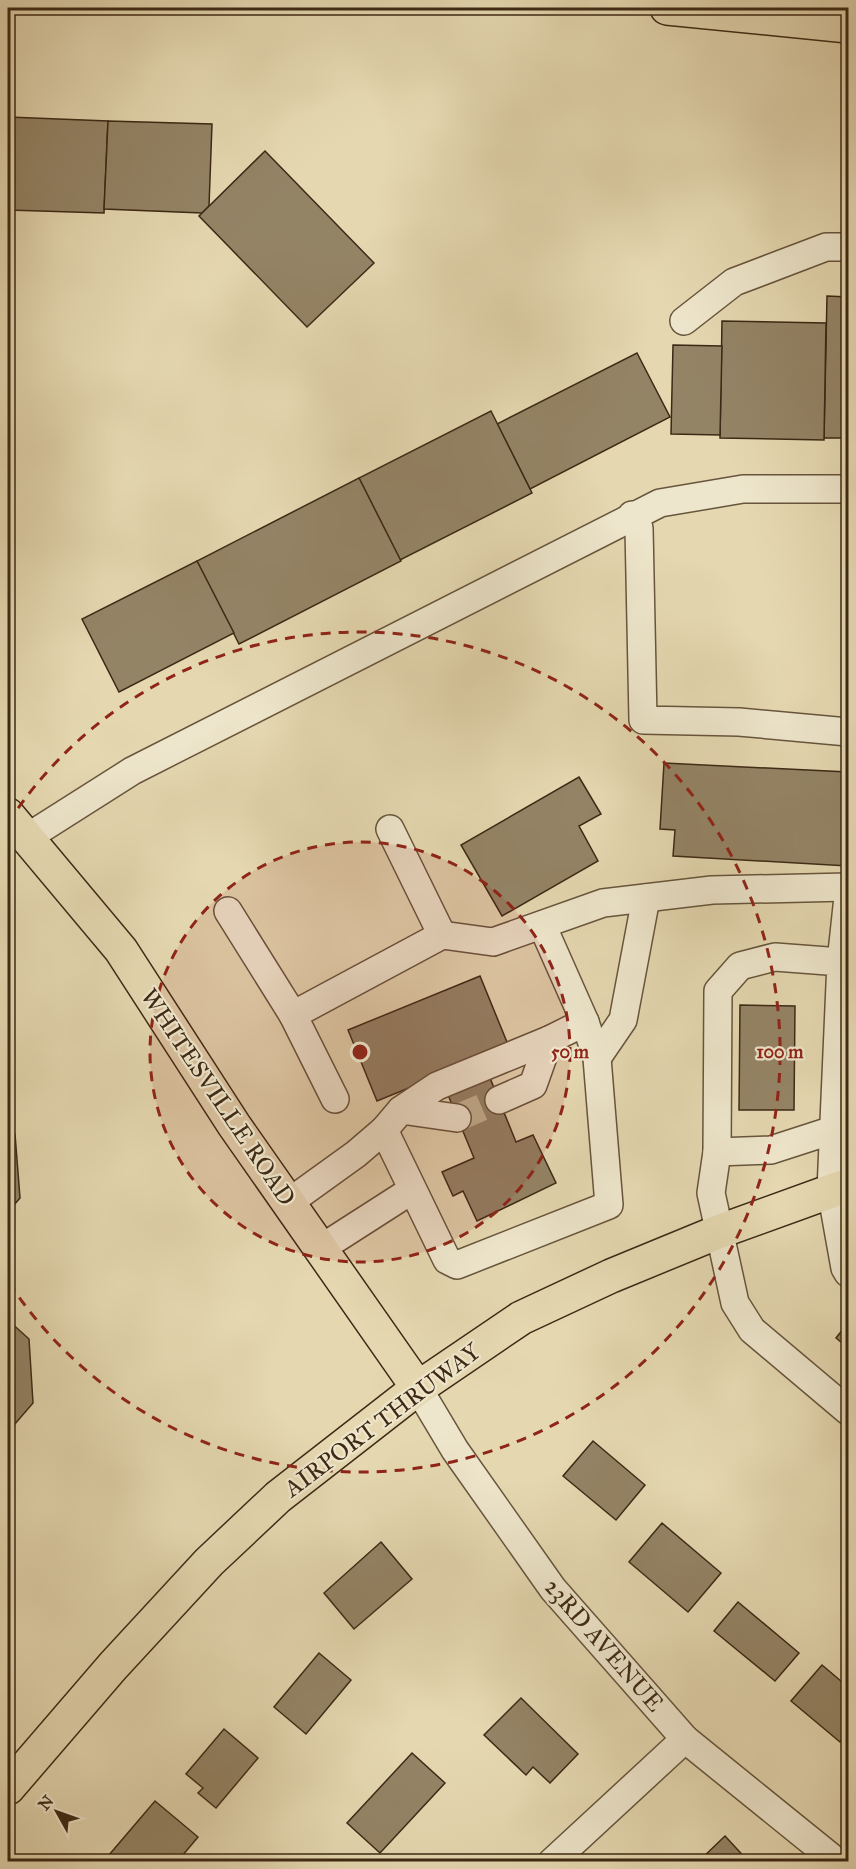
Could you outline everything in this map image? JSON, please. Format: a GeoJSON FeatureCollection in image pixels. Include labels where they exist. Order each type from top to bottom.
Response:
{"type":"FeatureCollection","features":[{"type":"Feature","properties":{"kind":"main road"},"geometry":{"type":"LineString","coordinates":[[667,8],[849,26]]}},
{"type":"Feature","properties":{"kind":"main road","name":"WHITESVILLE ROAD"},"geometry":{"type":"LineString","coordinates":[[18,826],[121,950],[288,1203],[418,1388]]}},
{"type":"Feature","properties":{"kind":"main road","name":"AIRPORT THRUWAY"},"geometry":{"type":"LineString","coordinates":[[8,1788],[113,1666],[209,1562],[278,1497],[418,1388],[521,1318],[612,1276],[718,1232],[840,1188]]}},
{"type":"Feature","properties":{"kind":"street"},"geometry":{"type":"LineString","coordinates":[[684,321],[734,282],[826,247],[849,247]]}},
{"type":"Feature","properties":{"kind":"street"},"geometry":{"type":"LineString","coordinates":[[18,826],[132,771],[632,515],[660,503],[743,489],[849,489]]}},
{"type":"Feature","properties":{"kind":"street"},"geometry":{"type":"LineString","coordinates":[[632,515],[639,528],[642,720],[739,722],[849,732]]}},
{"type":"Feature","properties":{"kind":"street"},"geometry":{"type":"LineString","coordinates":[[390,829],[442,935]]}},
{"type":"Feature","properties":{"kind":"street"},"geometry":{"type":"LineString","coordinates":[[293,1015],[442,935],[493,942],[603,903],[712,890],[849,887]]}},
{"type":"Feature","properties":{"kind":"street"},"geometry":{"type":"LineString","coordinates":[[849,897],[841,962],[836,1129],[845,1268],[849,1273]]}},
{"type":"Feature","properties":{"kind":"street"},"geometry":{"type":"LineString","coordinates":[[597,1058],[623,1020],[646,898]]}},
{"type":"Feature","properties":{"kind":"street"},"geometry":{"type":"LineString","coordinates":[[228,911],[293,1015],[335,1099]]}},
{"type":"Feature","properties":{"kind":"street"},"geometry":{"type":"LineString","coordinates":[[393,1120],[412,1190],[447,1260],[457,1265],[609,1204],[597,1058],[585,1022],[542,925]]}},
{"type":"Feature","properties":{"kind":"street"},"geometry":{"type":"LineString","coordinates":[[841,962],[775,957],[740,966],[718,991],[717,1152],[711,1193],[735,1303],[752,1330],[849,1411]]}},
{"type":"Feature","properties":{"kind":"street"},"geometry":{"type":"LineString","coordinates":[[288,1203],[437,1086],[549,1040],[585,1022]]}},
{"type":"Feature","properties":{"kind":"street"},"geometry":{"type":"LineString","coordinates":[[499,1100],[533,1085],[549,1040]]}},
{"type":"Feature","properties":{"kind":"street"},"geometry":{"type":"LineString","coordinates":[[393,1120],[457,1118]]}},
{"type":"Feature","properties":{"kind":"street"},"geometry":{"type":"LineString","coordinates":[[717,1152],[771,1150],[836,1129]]}},
{"type":"Feature","properties":{"kind":"street"},"geometry":{"type":"LineString","coordinates":[[320,1249],[412,1190]]}},
{"type":"Feature","properties":{"kind":"street","name":"23RD AVENUE"},"geometry":{"type":"LineString","coordinates":[[418,1388],[455,1449],[553,1589],[686,1739],[837,1862]]}},
{"type":"Feature","properties":{"kind":"street"},"geometry":{"type":"LineString","coordinates":[[552,1862],[686,1739]]}},
{"type":"Feature","properties":{"kind":"building"},"geometry":{"type":"Polygon","coordinates":[[[8,117],[108,121],[104,213],[8,210],[8,117]]]}},
{"type":"Feature","properties":{"kind":"building"},"geometry":{"type":"Polygon","coordinates":[[[108,121],[212,124],[209,206],[202,213],[104,209],[108,121]]]}},
{"type":"Feature","properties":{"kind":"building"},"geometry":{"type":"Polygon","coordinates":[[[265,151],[374,263],[307,327],[199,216],[265,151]]]}},
{"type":"Feature","properties":{"kind":"building"},"geometry":{"type":"Polygon","coordinates":[[[827,296],[848,297],[848,438],[824,438],[827,296]]]}},
{"type":"Feature","properties":{"kind":"building"},"geometry":{"type":"Polygon","coordinates":[[[722,321],[826,323],[824,440],[720,438],[722,321]]]}},
{"type":"Feature","properties":{"kind":"building"},"geometry":{"type":"Polygon","coordinates":[[[673,345],[722,346],[720,435],[671,434],[673,345]]]}},
{"type":"Feature","properties":{"kind":"building"},"geometry":{"type":"Polygon","coordinates":[[[637,353],[670,417],[530,489],[497,424],[637,353]]]}},
{"type":"Feature","properties":{"kind":"building"},"geometry":{"type":"Polygon","coordinates":[[[491,411],[532,493],[400,560],[359,478],[491,411]]]}},
{"type":"Feature","properties":{"kind":"building"},"geometry":{"type":"Polygon","coordinates":[[[359,478],[401,561],[239,644],[197,561],[359,478]]]}},
{"type":"Feature","properties":{"kind":"building"},"geometry":{"type":"Polygon","coordinates":[[[197,561],[234,633],[119,692],[82,619],[197,561]]]}},
{"type":"Feature","properties":{"kind":"building"},"geometry":{"type":"Polygon","coordinates":[[[664,763],[848,772],[848,866],[673,856],[675,830],[660,829],[664,763]]]}},
{"type":"Feature","properties":{"kind":"building"},"geometry":{"type":"Polygon","coordinates":[[[579,777],[601,814],[579,826],[598,861],[502,916],[461,845],[579,777]]]}},
{"type":"Feature","properties":{"kind":"building"},"geometry":{"type":"Polygon","coordinates":[[[480,976],[509,1047],[377,1101],[348,1030],[480,976]]]}},
{"type":"Feature","properties":{"kind":"building"},"geometry":{"type":"Polygon","coordinates":[[[740,1005],[795,1006],[794,1110],[739,1110],[740,1005]]]}},
{"type":"Feature","properties":{"kind":"building"},"geometry":{"type":"Polygon","coordinates":[[[488,1073],[516,1142],[533,1135],[556,1183],[477,1221],[463,1191],[453,1196],[442,1172],[474,1158],[446,1090],[488,1073]]]}},
{"type":"Feature","properties":{"kind":"building"},"geometry":{"type":"Polygon","coordinates":[[[8,1128],[15,1134],[20,1198],[8,1212],[8,1128]]]}},
{"type":"Feature","properties":{"kind":"building"},"geometry":{"type":"Polygon","coordinates":[[[8,1320],[29,1339],[33,1403],[8,1432],[8,1320]]]}},
{"type":"Feature","properties":{"kind":"building"},"geometry":{"type":"Polygon","coordinates":[[[848,1323],[848,1348],[836,1338],[848,1323]]]}},
{"type":"Feature","properties":{"kind":"building"},"geometry":{"type":"Polygon","coordinates":[[[593,1441],[645,1485],[616,1520],[563,1476],[593,1441]]]}},
{"type":"Feature","properties":{"kind":"building"},"geometry":{"type":"Polygon","coordinates":[[[662,1523],[721,1573],[688,1612],[629,1562],[662,1523]]]}},
{"type":"Feature","properties":{"kind":"building"},"geometry":{"type":"Polygon","coordinates":[[[381,1542],[412,1579],[354,1629],[324,1593],[381,1542]]]}},
{"type":"Feature","properties":{"kind":"building"},"geometry":{"type":"Polygon","coordinates":[[[738,1602],[799,1653],[775,1681],[714,1631],[738,1602]]]}},
{"type":"Feature","properties":{"kind":"building"},"geometry":{"type":"Polygon","coordinates":[[[319,1653],[351,1680],[306,1734],[274,1707],[319,1653]]]}},
{"type":"Feature","properties":{"kind":"building"},"geometry":{"type":"Polygon","coordinates":[[[822,1665],[848,1687],[848,1732],[840,1742],[791,1701],[822,1665]]]}},
{"type":"Feature","properties":{"kind":"building"},"geometry":{"type":"Polygon","coordinates":[[[521,1698],[578,1754],[550,1783],[533,1767],[526,1775],[484,1735],[521,1698]]]}},
{"type":"Feature","properties":{"kind":"building"},"geometry":{"type":"Polygon","coordinates":[[[224,1729],[258,1758],[216,1808],[198,1793],[203,1788],[186,1774],[224,1729]]]}},
{"type":"Feature","properties":{"kind":"building"},"geometry":{"type":"Polygon","coordinates":[[[412,1753],[445,1783],[380,1853],[347,1823],[412,1753]]]}},
{"type":"Feature","properties":{"kind":"building"},"geometry":{"type":"Polygon","coordinates":[[[155,1801],[198,1837],[177,1862],[117,1862],[109,1855],[155,1801]]]}},
{"type":"Feature","properties":{"kind":"building"},"geometry":{"type":"Polygon","coordinates":[[[725,1836],[749,1862],[698,1862],[725,1836]]]}},
{"type":"Feature","properties":{"kind":"tunnel"},"geometry":{"type":"LineString","coordinates":[[457,1118],[499,1100]]}}]}
